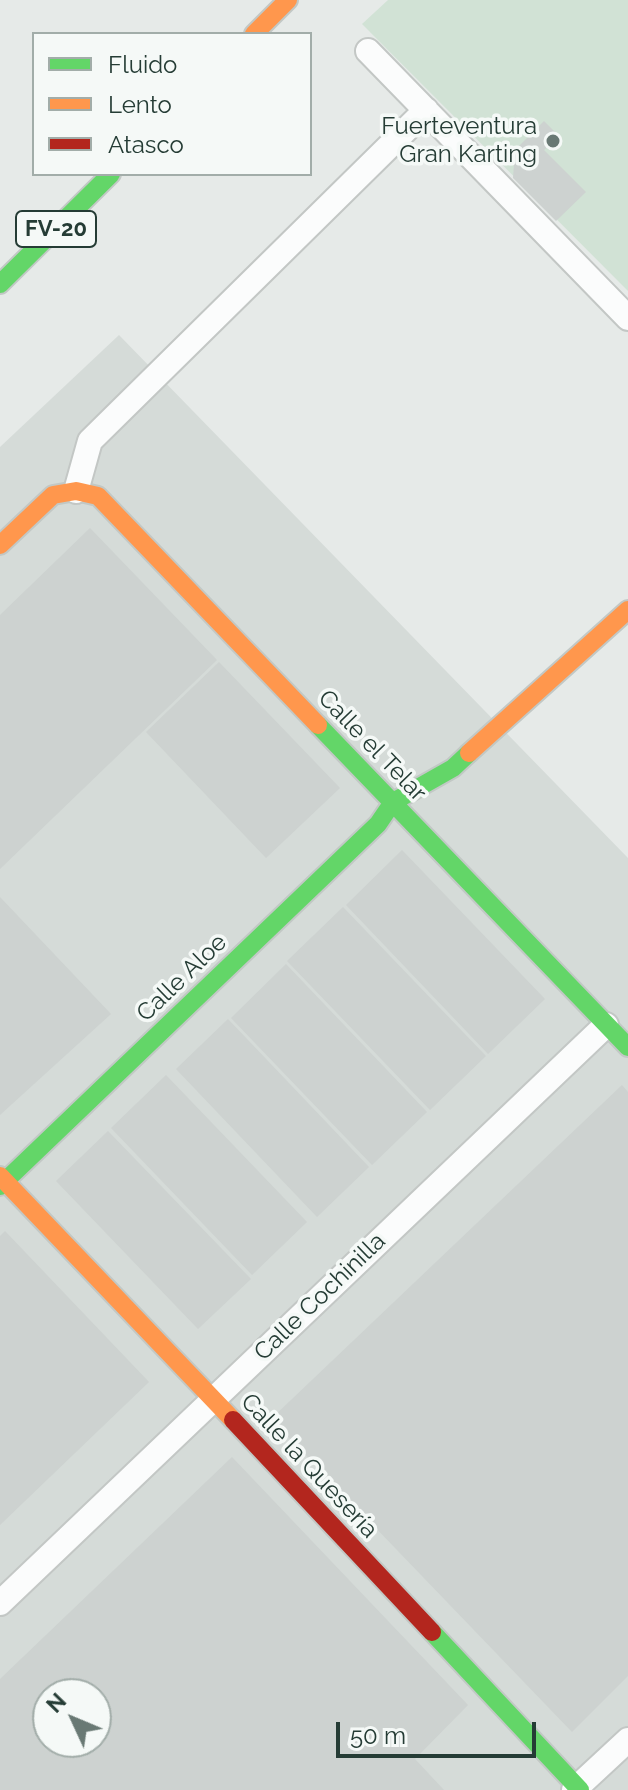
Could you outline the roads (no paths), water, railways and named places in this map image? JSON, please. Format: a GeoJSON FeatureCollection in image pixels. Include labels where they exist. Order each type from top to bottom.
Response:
{"type":"FeatureCollection","features":[{"type":"Feature","properties":{"kind":"street"},"geometry":{"type":"LineString","coordinates":[[256,32],[288,0]]}},
{"type":"Feature","properties":{"kind":"street"},"geometry":{"type":"LineString","coordinates":[[368,51],[628,318]]}},
{"type":"Feature","properties":{"kind":"street"},"geometry":{"type":"LineString","coordinates":[[0,545],[53,495],[76,491],[90,441],[426,110]]}},
{"type":"Feature","properties":{"kind":"street","name":"FV-20"},"geometry":{"type":"LineString","coordinates":[[0,284],[109,176]]}},
{"type":"Feature","properties":{"kind":"street","name":"Calle el Telar"},"geometry":{"type":"LineString","coordinates":[[76,491],[98,496],[628,1047]]}},
{"type":"Feature","properties":{"kind":"street"},"geometry":{"type":"LineString","coordinates":[[393,802],[453,768],[628,610]]}},
{"type":"Feature","properties":{"kind":"street","name":"Calle Aloe"},"geometry":{"type":"LineString","coordinates":[[2,1181],[378,824],[393,802]]}},
{"type":"Feature","properties":{"kind":"street","name":"Calle Cochinilla"},"geometry":{"type":"LineString","coordinates":[[0,1603],[606,1025]]}},
{"type":"Feature","properties":{"kind":"street","name":"Calle la Quesería"},"geometry":{"type":"LineString","coordinates":[[2,1181],[214,1399],[577,1789]]}},
{"type":"Feature","properties":{"kind":"street"},"geometry":{"type":"LineString","coordinates":[[577,1789],[628,1740]]}},
{"type":"Feature","properties":{"kind":"place","name":"Fuerteventura Gran Karting"},"geometry":{"type":"Point","coordinates":[553,141]}}]}
